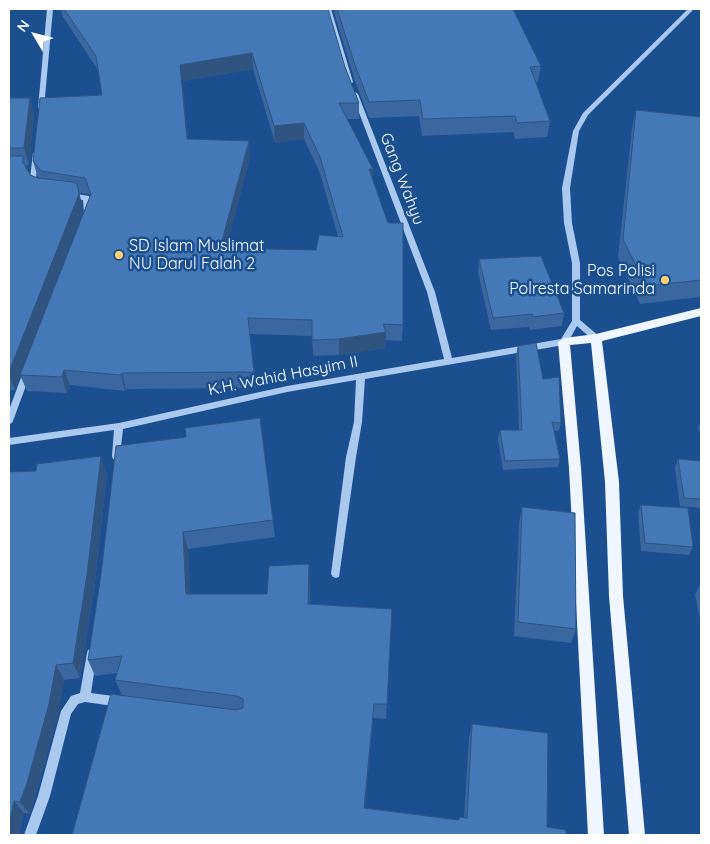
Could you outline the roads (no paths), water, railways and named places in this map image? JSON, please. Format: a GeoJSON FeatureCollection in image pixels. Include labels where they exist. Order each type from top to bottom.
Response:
{"type":"FeatureCollection","features":[{"type":"Feature","properties":{"kind":"main road"},"geometry":{"type":"LineString","coordinates":[[596,835],[574,468],[564,342],[596,338],[701,312]]}},
{"type":"Feature","properties":{"kind":"main road"},"geometry":{"type":"LineString","coordinates":[[596,338],[606,414],[612,482],[616,596],[638,835]]}},
{"type":"Feature","properties":{"kind":"street"},"geometry":{"type":"LineString","coordinates":[[40,118],[50,9]]}},
{"type":"Feature","properties":{"kind":"street","name":"Gang Wahyu"},"geometry":{"type":"LineString","coordinates":[[328,9],[350,82],[431,292],[448,360]]}},
{"type":"Feature","properties":{"kind":"street"},"geometry":{"type":"LineString","coordinates":[[564,342],[576,321],[576,263],[568,223],[566,188],[576,131],[586,114],[691,9]]}},
{"type":"Feature","properties":{"kind":"street"},"geometry":{"type":"LineString","coordinates":[[37,143],[29,169],[34,183],[43,191]]}},
{"type":"Feature","properties":{"kind":"street"},"geometry":{"type":"LineString","coordinates":[[63,194],[80,195],[86,198],[89,211],[85,220]]}},
{"type":"Feature","properties":{"kind":"street"},"geometry":{"type":"LineString","coordinates":[[576,321],[596,338]]}},
{"type":"Feature","properties":{"kind":"street","name":"K.H. Wahid Hasyim II"},"geometry":{"type":"LineString","coordinates":[[9,442],[119,426],[287,389],[448,360],[564,342]]}},
{"type":"Feature","properties":{"kind":"street"},"geometry":{"type":"LineString","coordinates":[[9,421],[30,366]]}},
{"type":"Feature","properties":{"kind":"street"},"geometry":{"type":"LineString","coordinates":[[336,574],[351,457],[358,422],[361,376]]}},
{"type":"Feature","properties":{"kind":"street"},"geometry":{"type":"LineString","coordinates":[[115,465],[119,426]]}},
{"type":"Feature","properties":{"kind":"street"},"geometry":{"type":"LineString","coordinates":[[85,697],[94,639]]}},
{"type":"Feature","properties":{"kind":"street"},"geometry":{"type":"LineString","coordinates":[[30,835],[44,796],[66,711],[75,700],[85,697],[134,704]]}},
{"type":"Feature","properties":{"kind":"place","name":"SD Islam Muslimat NU Darul Falah 2"},"geometry":{"type":"Point","coordinates":[119,255]}},
{"type":"Feature","properties":{"kind":"place","name":"Pos Polisi Polresta Samarinda"},"geometry":{"type":"Point","coordinates":[665,280]}}]}
